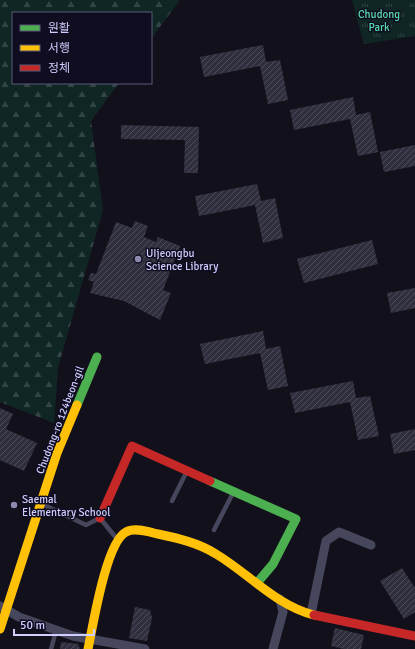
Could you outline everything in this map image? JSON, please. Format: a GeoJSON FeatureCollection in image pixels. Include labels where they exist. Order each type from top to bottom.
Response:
{"type":"FeatureCollection","features":[{"type":"Feature","properties":{"kind":"street","name":"Chudong-ro 124beon-gil"},"geometry":{"type":"LineString","coordinates":[[0,629],[3,607],[42,504],[57,453],[97,357]]}},
{"type":"Feature","properties":{"kind":"street"},"geometry":{"type":"LineString","coordinates":[[100,518],[132,446],[296,519],[272,564],[258,583]]}},
{"type":"Feature","properties":{"kind":"street"},"geometry":{"type":"LineString","coordinates":[[88,649],[102,583],[117,539],[127,531],[136,530],[180,539],[215,553],[290,606],[311,614],[415,636]]}},
{"type":"Feature","properties":{"kind":"street"},"geometry":{"type":"LineString","coordinates":[[311,614],[326,541],[340,532],[371,546]]}},
{"type":"Feature","properties":{"kind":"street"},"geometry":{"type":"LineString","coordinates":[[273,649],[283,612],[280,599]]}},
{"type":"Feature","properties":{"kind":"street"},"geometry":{"type":"LineString","coordinates":[[3,607],[19,617],[56,631],[145,649]]}},
{"type":"Feature","properties":{"kind":"lane"},"geometry":{"type":"LineString","coordinates":[[172,502],[187,471]]}},
{"type":"Feature","properties":{"kind":"lane"},"geometry":{"type":"LineString","coordinates":[[214,530],[234,491]]}},
{"type":"Feature","properties":{"kind":"lane"},"geometry":{"type":"LineString","coordinates":[[42,504],[86,525],[100,518],[117,539]]}},
{"type":"Feature","properties":{"kind":"lane"},"geometry":{"type":"LineString","coordinates":[[51,649],[56,631]]}},
{"type":"Feature","properties":{"kind":"green space"},"geometry":{"type":"Polygon","coordinates":[[[0,0],[180,0],[152,38],[152,12],[12,12],[12,84],[118,84],[91,121],[103,210],[58,368],[54,423],[0,402],[0,0]]]}},
{"type":"Feature","properties":{"kind":"green space","name":"Chudong Park"},"geometry":{"type":"Polygon","coordinates":[[[352,0],[415,0],[415,36],[364,44],[352,0]]]}},
{"type":"Feature","properties":{"kind":"building"},"geometry":{"type":"Polygon","coordinates":[[[263,45],[266,62],[280,60],[288,100],[268,104],[260,66],[204,77],[200,57],[263,45]]]}},
{"type":"Feature","properties":{"kind":"building"},"geometry":{"type":"Polygon","coordinates":[[[353,97],[356,115],[370,112],[378,152],[358,156],[350,119],[294,130],[290,110],[353,97]]]}},
{"type":"Feature","properties":{"kind":"building"},"geometry":{"type":"Polygon","coordinates":[[[121,125],[199,127],[198,173],[184,173],[185,140],[121,139],[121,125]]]}},
{"type":"Feature","properties":{"kind":"building"},"geometry":{"type":"Polygon","coordinates":[[[415,145],[415,166],[384,172],[380,152],[415,145]]]}},
{"type":"Feature","properties":{"kind":"building"},"geometry":{"type":"Polygon","coordinates":[[[257,184],[261,201],[275,198],[283,238],[263,243],[255,205],[199,216],[195,196],[257,184]]]}},
{"type":"Feature","properties":{"kind":"building","name":"UIjeongbu Science Library"},"geometry":{"type":"Polygon","coordinates":[[[135,221],[148,226],[144,237],[156,242],[158,237],[180,246],[163,290],[171,293],[160,320],[124,301],[90,293],[94,282],[88,280],[91,273],[96,274],[116,222],[132,228],[135,221]]]}},
{"type":"Feature","properties":{"kind":"building"},"geometry":{"type":"Polygon","coordinates":[[[372,240],[378,264],[304,283],[297,259],[372,240]]]}},
{"type":"Feature","properties":{"kind":"building"},"geometry":{"type":"Polygon","coordinates":[[[415,288],[415,308],[391,313],[387,293],[415,288]]]}},
{"type":"Feature","properties":{"kind":"building"},"geometry":{"type":"Polygon","coordinates":[[[263,331],[266,349],[280,346],[288,386],[268,390],[260,353],[205,364],[200,344],[263,331]]]}},
{"type":"Feature","properties":{"kind":"building"},"geometry":{"type":"Polygon","coordinates":[[[353,381],[356,398],[370,396],[379,436],[358,440],[350,402],[295,413],[290,393],[353,381]]]}},
{"type":"Feature","properties":{"kind":"building"},"geometry":{"type":"Polygon","coordinates":[[[0,408],[13,414],[6,429],[37,443],[24,471],[0,460],[0,408]]]}},
{"type":"Feature","properties":{"kind":"building"},"geometry":{"type":"Polygon","coordinates":[[[415,429],[415,450],[394,454],[390,434],[415,429]]]}},
{"type":"Feature","properties":{"kind":"building"},"geometry":{"type":"Polygon","coordinates":[[[402,568],[415,588],[415,612],[404,619],[380,581],[402,568]]]}},
{"type":"Feature","properties":{"kind":"building"},"geometry":{"type":"Polygon","coordinates":[[[135,607],[150,610],[152,618],[147,641],[129,638],[135,607]]]}},
{"type":"Feature","properties":{"kind":"building"},"geometry":{"type":"Polygon","coordinates":[[[335,628],[364,635],[361,649],[344,649],[331,646],[335,628]]]}},
{"type":"Feature","properties":{"kind":"building"},"geometry":{"type":"Polygon","coordinates":[[[61,642],[78,644],[80,649],[60,649],[61,642]]]}},
{"type":"Feature","properties":{"kind":"traffic: fast"},"geometry":{"type":"LineString","coordinates":[[77,405],[97,357]]}},
{"type":"Feature","properties":{"kind":"traffic: fast"},"geometry":{"type":"LineString","coordinates":[[210,481],[296,519],[273,564],[257,583]]}},
{"type":"Feature","properties":{"kind":"traffic: slow"},"geometry":{"type":"LineString","coordinates":[[0,629],[57,453],[77,405]]}},
{"type":"Feature","properties":{"kind":"traffic: slow"},"geometry":{"type":"LineString","coordinates":[[88,649],[101,586],[112,551],[119,539],[126,532],[134,530],[173,537],[188,541],[209,550],[228,562],[275,597],[300,611],[314,615]]}},
{"type":"Feature","properties":{"kind":"traffic: jam"},"geometry":{"type":"LineString","coordinates":[[100,518],[132,446],[210,481]]}},
{"type":"Feature","properties":{"kind":"traffic: jam"},"geometry":{"type":"LineString","coordinates":[[314,615],[415,636]]}},
{"type":"Feature","properties":{"kind":"place","name":"UIjeongbu Science Library"},"geometry":{"type":"Point","coordinates":[138,259]}},
{"type":"Feature","properties":{"kind":"place","name":"Saemal Elementary School"},"geometry":{"type":"Point","coordinates":[14,505]}}]}
